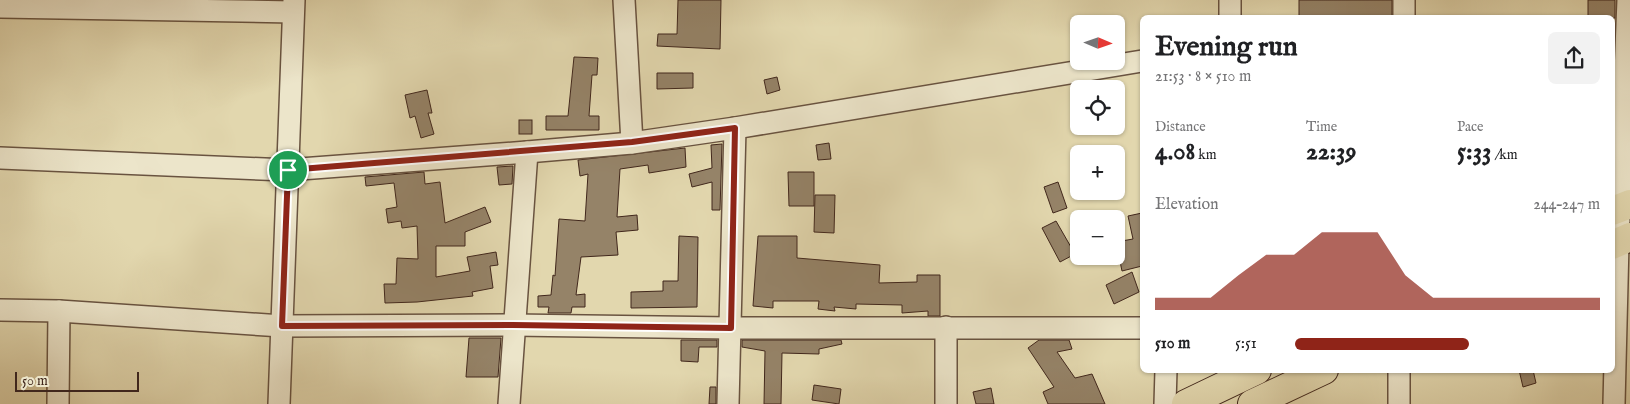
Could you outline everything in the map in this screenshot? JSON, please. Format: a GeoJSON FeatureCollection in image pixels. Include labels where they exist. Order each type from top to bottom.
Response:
{"type":"FeatureCollection","features":[{"type":"Feature","properties":{"kind":"main road"},"geometry":{"type":"LineString","coordinates":[[1186,404],[1250,373]]}},
{"type":"Feature","properties":{"kind":"main road"},"geometry":{"type":"LineString","coordinates":[[1252,404],[1318,373]]}},
{"type":"Feature","properties":{"kind":"street"},"geometry":{"type":"LineString","coordinates":[[624,0],[632,142]]}},
{"type":"Feature","properties":{"kind":"street"},"geometry":{"type":"LineString","coordinates":[[1230,0],[1230,15]]}},
{"type":"Feature","properties":{"kind":"street"},"geometry":{"type":"LineString","coordinates":[[1404,0],[1404,15]]}},
{"type":"Feature","properties":{"kind":"street"},"geometry":{"type":"LineString","coordinates":[[1614,404],[1621,208],[1620,55],[1628,0]]}},
{"type":"Feature","properties":{"kind":"street"},"geometry":{"type":"LineString","coordinates":[[0,7],[294,6],[279,404]]}},
{"type":"Feature","properties":{"kind":"street"},"geometry":{"type":"LineString","coordinates":[[0,158],[288,170],[527,152],[632,142],[735,128],[1140,61]]}},
{"type":"Feature","properties":{"kind":"street"},"geometry":{"type":"LineString","coordinates":[[728,404],[735,128]]}},
{"type":"Feature","properties":{"kind":"street"},"geometry":{"type":"LineString","coordinates":[[510,404],[513,325],[527,152]]}},
{"type":"Feature","properties":{"kind":"street"},"geometry":{"type":"LineString","coordinates":[[0,310],[59,311],[282,326],[513,325],[731,328],[1140,328]]}},
{"type":"Feature","properties":{"kind":"street"},"geometry":{"type":"LineString","coordinates":[[58,404],[59,311]]}},
{"type":"Feature","properties":{"kind":"street"},"geometry":{"type":"LineString","coordinates":[[946,327],[946,404]]}},
{"type":"Feature","properties":{"kind":"street"},"geometry":{"type":"LineString","coordinates":[[1164,404],[1166,373]]}},
{"type":"Feature","properties":{"kind":"street"},"geometry":{"type":"LineString","coordinates":[[1399,373],[1399,404]]}},
{"type":"Feature","properties":{"kind":"building"},"geometry":{"type":"Polygon","coordinates":[[[678,0],[721,0],[720,49],[657,46],[658,34],[677,34],[678,0]]]}},
{"type":"Feature","properties":{"kind":"building"},"geometry":{"type":"Polygon","coordinates":[[[1299,0],[1392,0],[1392,15],[1299,15],[1299,0]]]}},
{"type":"Feature","properties":{"kind":"building"},"geometry":{"type":"Polygon","coordinates":[[[1588,0],[1615,0],[1615,15],[1588,15],[1588,0]]]}},
{"type":"Feature","properties":{"kind":"building"},"geometry":{"type":"Polygon","coordinates":[[[574,57],[598,58],[597,75],[592,75],[589,116],[599,116],[599,130],[546,130],[546,116],[568,116],[574,57]]]}},
{"type":"Feature","properties":{"kind":"building"},"geometry":{"type":"Polygon","coordinates":[[[657,73],[693,73],[693,88],[657,89],[657,73]]]}},
{"type":"Feature","properties":{"kind":"building"},"geometry":{"type":"Polygon","coordinates":[[[777,77],[780,90],[767,94],[764,80],[777,77]]]}},
{"type":"Feature","properties":{"kind":"building"},"geometry":{"type":"Polygon","coordinates":[[[427,90],[432,113],[428,113],[434,134],[421,138],[415,116],[410,118],[405,95],[427,90]]]}},
{"type":"Feature","properties":{"kind":"building"},"geometry":{"type":"Polygon","coordinates":[[[519,120],[532,120],[532,134],[519,134],[519,120]]]}},
{"type":"Feature","properties":{"kind":"building"},"geometry":{"type":"Polygon","coordinates":[[[829,143],[831,159],[818,160],[816,145],[829,143]]]}},
{"type":"Feature","properties":{"kind":"building"},"geometry":{"type":"Polygon","coordinates":[[[722,144],[720,210],[712,210],[712,182],[692,187],[689,174],[712,168],[711,145],[722,144]]]}},
{"type":"Feature","properties":{"kind":"building"},"geometry":{"type":"Polygon","coordinates":[[[685,148],[686,167],[649,173],[648,165],[620,169],[617,217],[637,215],[638,230],[616,232],[618,255],[581,257],[576,295],[585,294],[585,307],[572,307],[571,313],[548,313],[549,307],[538,307],[538,296],[551,295],[553,275],[555,276],[559,219],[585,221],[588,174],[580,176],[578,160],[685,148]]]}},
{"type":"Feature","properties":{"kind":"building"},"geometry":{"type":"Polygon","coordinates":[[[513,166],[512,184],[499,185],[497,167],[513,166]]]}},
{"type":"Feature","properties":{"kind":"building"},"geometry":{"type":"Polygon","coordinates":[[[424,172],[425,184],[440,182],[445,223],[485,207],[491,222],[465,232],[465,246],[436,246],[436,277],[470,271],[467,257],[496,252],[498,265],[490,266],[493,288],[472,292],[473,296],[417,302],[385,303],[384,284],[396,284],[397,258],[418,259],[417,226],[402,228],[401,221],[388,223],[386,209],[397,207],[394,183],[366,186],[365,177],[424,172]]]}},
{"type":"Feature","properties":{"kind":"building"},"geometry":{"type":"Polygon","coordinates":[[[788,172],[814,172],[814,206],[789,206],[788,172]]]}},
{"type":"Feature","properties":{"kind":"building"},"geometry":{"type":"Polygon","coordinates":[[[1058,182],[1067,208],[1053,213],[1044,187],[1058,182]]]}},
{"type":"Feature","properties":{"kind":"building"},"geometry":{"type":"Polygon","coordinates":[[[815,195],[835,195],[834,233],[814,232],[815,195]]]}},
{"type":"Feature","properties":{"kind":"building"},"geometry":{"type":"Polygon","coordinates":[[[1140,213],[1140,266],[1122,271],[1121,265],[1125,265],[1125,240],[1133,239],[1128,216],[1140,213]]]}},
{"type":"Feature","properties":{"kind":"building"},"geometry":{"type":"Polygon","coordinates":[[[1056,221],[1070,245],[1070,257],[1060,262],[1042,228],[1056,221]]]}},
{"type":"Feature","properties":{"kind":"building"},"geometry":{"type":"Polygon","coordinates":[[[679,236],[698,237],[697,307],[631,308],[631,292],[663,291],[663,281],[678,281],[679,236]]]}},
{"type":"Feature","properties":{"kind":"building"},"geometry":{"type":"Polygon","coordinates":[[[758,236],[797,236],[797,258],[880,265],[879,283],[917,282],[917,275],[940,275],[940,316],[928,316],[928,311],[902,313],[902,305],[856,304],[856,309],[834,307],[835,311],[818,309],[819,301],[773,301],[773,308],[753,306],[758,236]]]}},
{"type":"Feature","properties":{"kind":"building"},"geometry":{"type":"Polygon","coordinates":[[[1132,272],[1139,292],[1114,304],[1106,285],[1132,272]]]}},
{"type":"Feature","properties":{"kind":"building"},"geometry":{"type":"Polygon","coordinates":[[[469,338],[501,338],[498,377],[466,377],[469,338]]]}},
{"type":"Feature","properties":{"kind":"building"},"geometry":{"type":"Polygon","coordinates":[[[681,340],[717,340],[717,347],[699,347],[698,362],[681,361],[681,340]]]}},
{"type":"Feature","properties":{"kind":"building"},"geometry":{"type":"Polygon","coordinates":[[[742,340],[841,340],[842,344],[819,349],[819,354],[782,353],[781,404],[764,404],[765,351],[742,347],[742,340]]]}},
{"type":"Feature","properties":{"kind":"building"},"geometry":{"type":"Polygon","coordinates":[[[1039,340],[1069,340],[1072,349],[1057,352],[1075,378],[1092,374],[1105,404],[1048,404],[1043,392],[1054,387],[1028,348],[1039,340]]]}},
{"type":"Feature","properties":{"kind":"building"},"geometry":{"type":"Polygon","coordinates":[[[1520,373],[1534,373],[1536,383],[1523,387],[1520,373]]]}},
{"type":"Feature","properties":{"kind":"building"},"geometry":{"type":"Polygon","coordinates":[[[814,385],[841,389],[839,404],[812,400],[814,385]]]}},
{"type":"Feature","properties":{"kind":"building"},"geometry":{"type":"Polygon","coordinates":[[[710,387],[716,387],[716,404],[709,404],[710,387]]]}},
{"type":"Feature","properties":{"kind":"building"},"geometry":{"type":"Polygon","coordinates":[[[991,388],[994,404],[976,404],[973,392],[991,388]]]}},
{"type":"Feature","properties":{"kind":"route"},"geometry":{"type":"LineString","coordinates":[[735,128],[731,328],[513,325],[282,326],[288,170],[527,152],[632,142],[735,128]]}}]}
